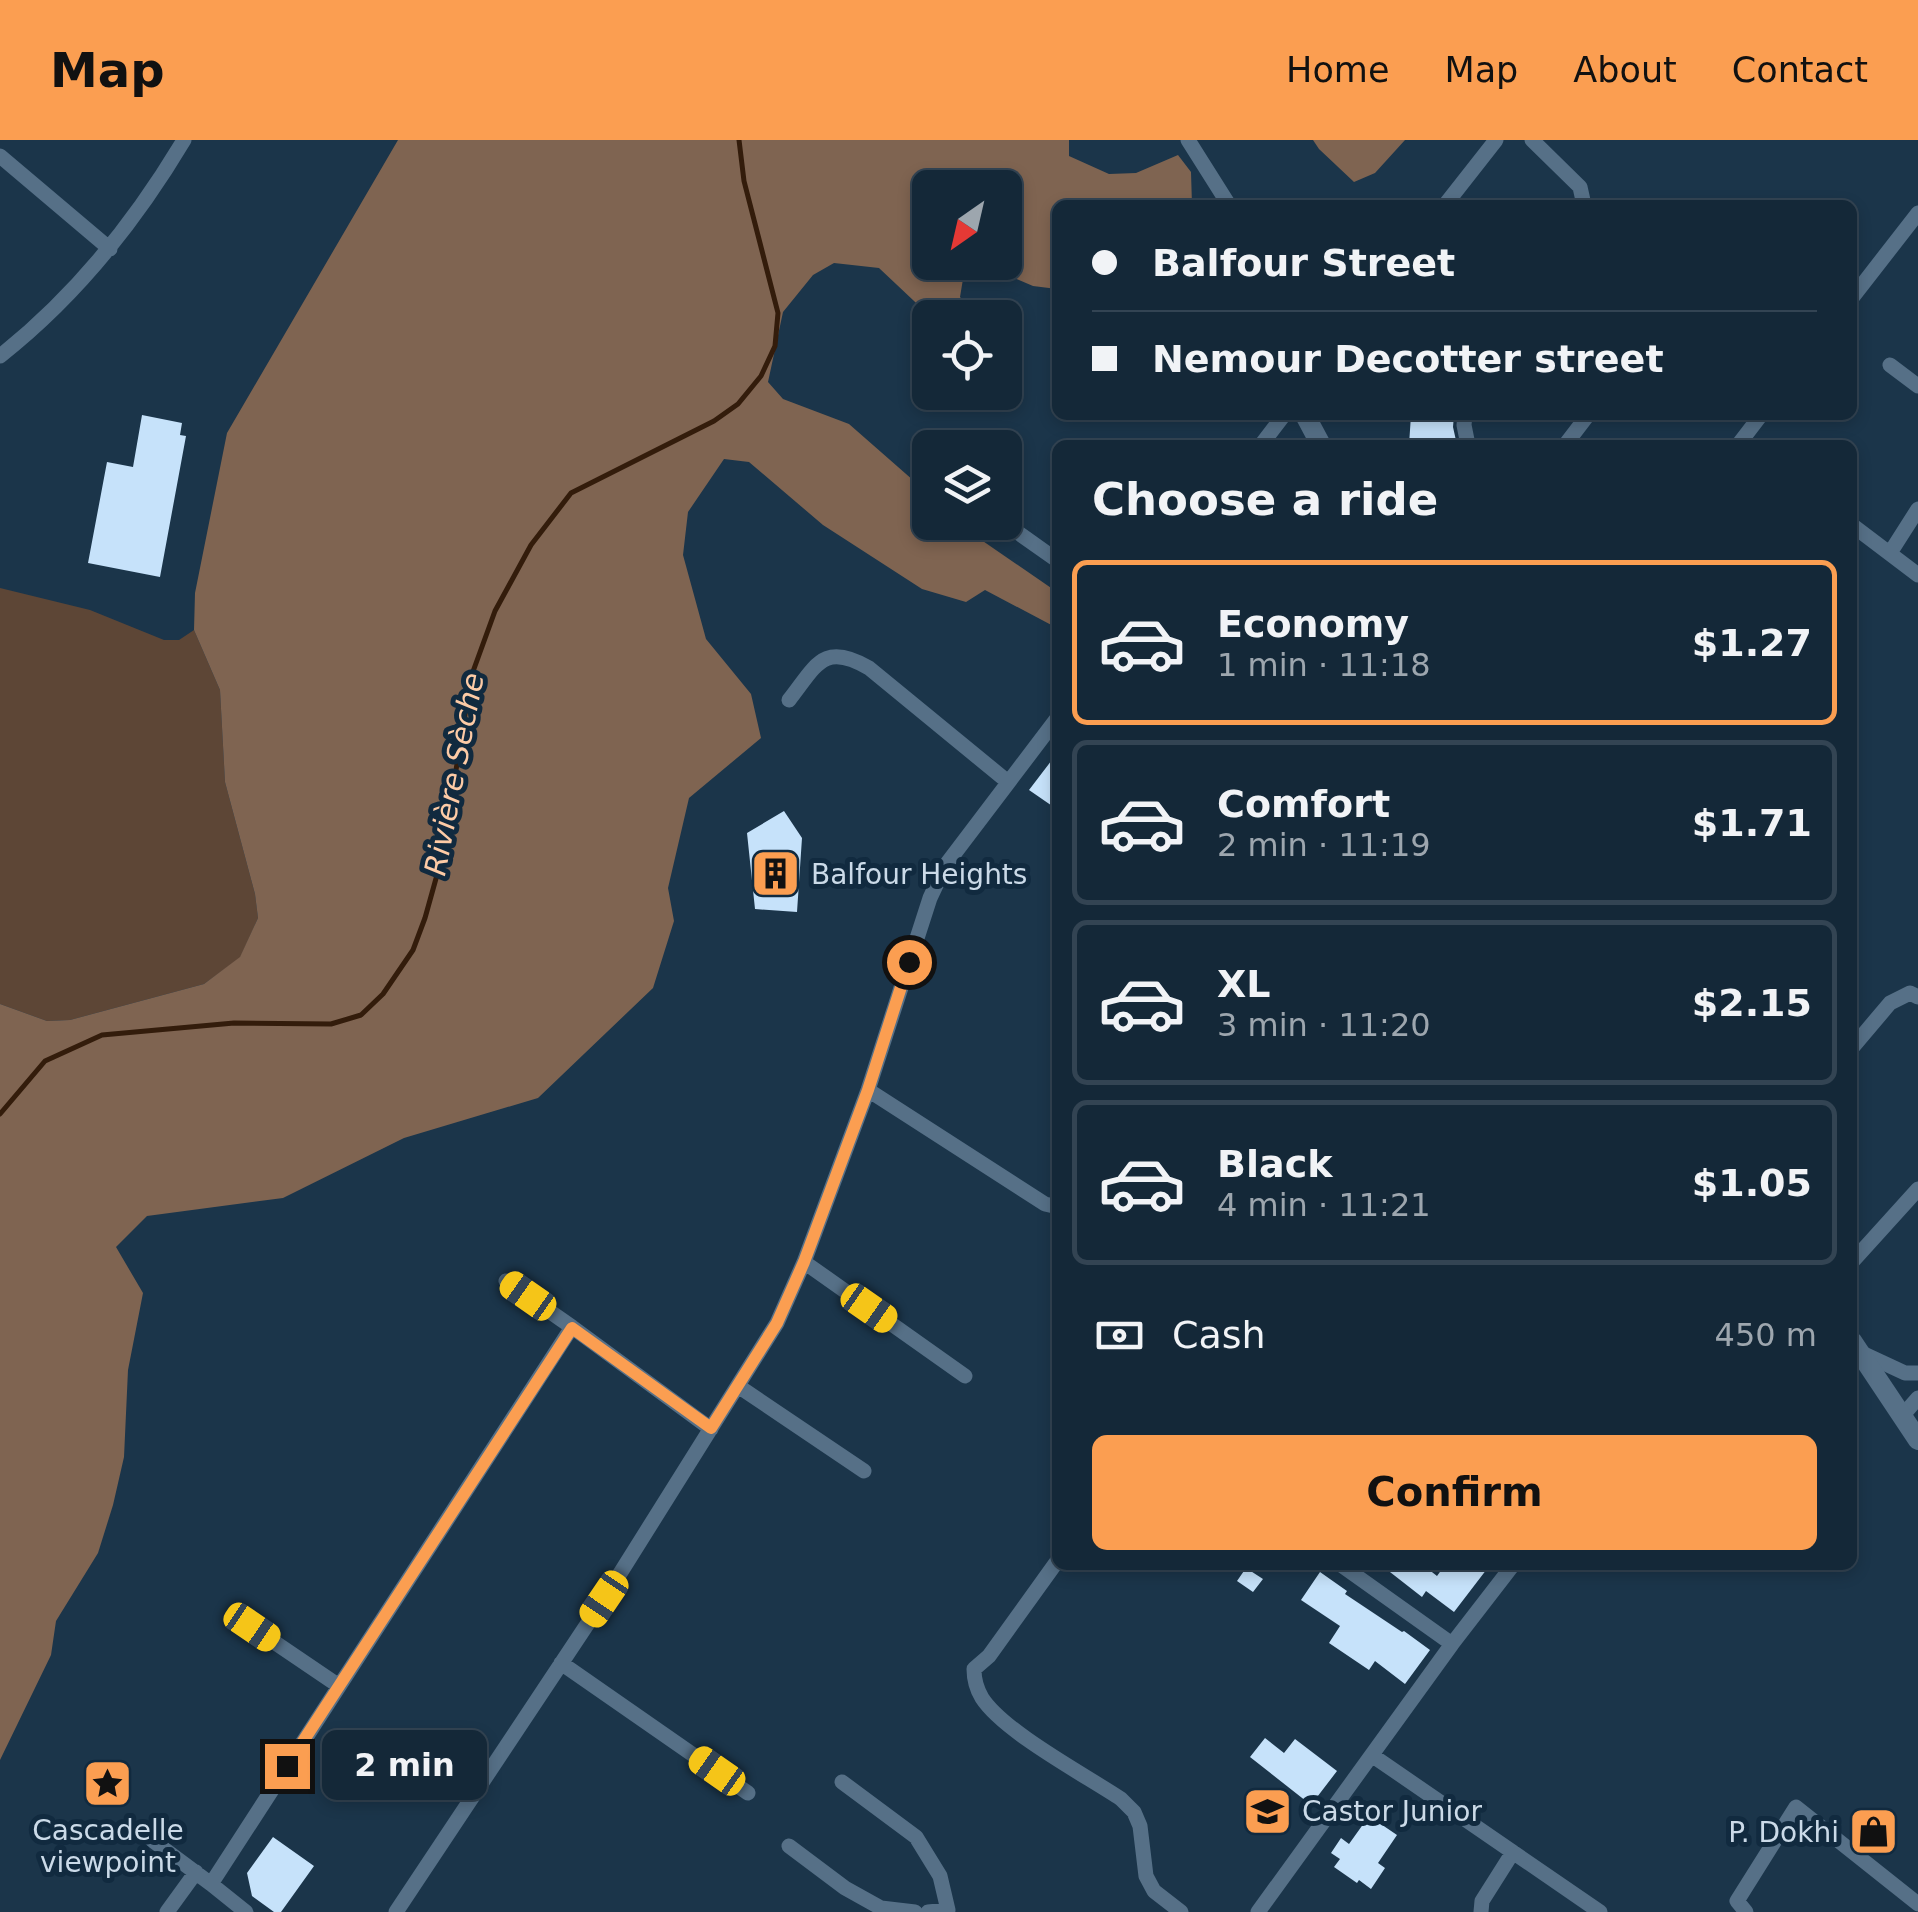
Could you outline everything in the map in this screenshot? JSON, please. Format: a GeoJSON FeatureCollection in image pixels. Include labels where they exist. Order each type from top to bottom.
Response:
{"type":"FeatureCollection","features":[{"type":"Feature","properties":{"kind":"street"},"geometry":{"type":"LineString","coordinates":[[0,356],[110,249],[156,188],[184,140]]}},
{"type":"Feature","properties":{"kind":"street"},"geometry":{"type":"LineString","coordinates":[[1188,140],[1226,200]]}},
{"type":"Feature","properties":{"kind":"street"},"geometry":{"type":"LineString","coordinates":[[1449,200],[1496,140]]}},
{"type":"Feature","properties":{"kind":"street"},"geometry":{"type":"LineString","coordinates":[[1532,140],[1580,186],[1583,200]]}},
{"type":"Feature","properties":{"kind":"street"},"geometry":{"type":"LineString","coordinates":[[0,156],[110,249]]}},
{"type":"Feature","properties":{"kind":"street"},"geometry":{"type":"LineString","coordinates":[[1857,292],[1918,213]]}},
{"type":"Feature","properties":{"kind":"street"},"geometry":{"type":"LineString","coordinates":[[1890,365],[1918,386]]}},
{"type":"Feature","properties":{"kind":"street"},"geometry":{"type":"LineString","coordinates":[[1569,440],[1584,420]]}},
{"type":"Feature","properties":{"kind":"street"},"geometry":{"type":"LineString","coordinates":[[1890,553],[1918,509]]}},
{"type":"Feature","properties":{"kind":"street"},"geometry":{"type":"LineString","coordinates":[[1857,529],[1918,575]]}},
{"type":"Feature","properties":{"kind":"street"},"geometry":{"type":"LineString","coordinates":[[1022,535],[1052,557]]}},
{"type":"Feature","properties":{"kind":"street"},"geometry":{"type":"LineString","coordinates":[[789,700],[818,663],[832,655],[850,657],[1008,782]]}},
{"type":"Feature","properties":{"kind":"street"},"geometry":{"type":"LineString","coordinates":[[396,1912],[561,1663],[777,1323],[868,1090],[930,898],[946,866],[1052,724]]}},
{"type":"Feature","properties":{"kind":"street"},"geometry":{"type":"LineString","coordinates":[[1857,1042],[1890,1003],[1914,995]]}},
{"type":"Feature","properties":{"kind":"street"},"geometry":{"type":"LineString","coordinates":[[868,1090],[1052,1206]]}},
{"type":"Feature","properties":{"kind":"street"},"geometry":{"type":"LineString","coordinates":[[1857,1256],[1918,1189]]}},
{"type":"Feature","properties":{"kind":"street"},"geometry":{"type":"LineString","coordinates":[[804,1262],[965,1376]]}},
{"type":"Feature","properties":{"kind":"street"},"geometry":{"type":"LineString","coordinates":[[506,1281],[711,1428]]}},
{"type":"Feature","properties":{"kind":"street"},"geometry":{"type":"LineString","coordinates":[[211,1884],[572,1328]]}},
{"type":"Feature","properties":{"kind":"street"},"geometry":{"type":"LineString","coordinates":[[1857,1348],[1905,1373],[1918,1373]]}},
{"type":"Feature","properties":{"kind":"street"},"geometry":{"type":"LineString","coordinates":[[1857,1348],[1918,1440]]}},
{"type":"Feature","properties":{"kind":"street"},"geometry":{"type":"LineString","coordinates":[[738,1386],[864,1471]]}},
{"type":"Feature","properties":{"kind":"street"},"geometry":{"type":"LineString","coordinates":[[1902,1415],[1918,1398]]}},
{"type":"Feature","properties":{"kind":"street"},"geometry":{"type":"LineString","coordinates":[[1052,1568],[989,1656],[974,1669],[974,1684],[984,1702],[1004,1722],[1121,1798],[1134,1812],[1140,1826],[1146,1876],[1154,1891],[1181,1912]]}},
{"type":"Feature","properties":{"kind":"street"},"geometry":{"type":"LineString","coordinates":[[1348,1570],[1452,1644]]}},
{"type":"Feature","properties":{"kind":"street"},"geometry":{"type":"LineString","coordinates":[[1258,1912],[1508,1570]]}},
{"type":"Feature","properties":{"kind":"street"},"geometry":{"type":"LineString","coordinates":[[252,1627],[339,1686]]}},
{"type":"Feature","properties":{"kind":"street"},"geometry":{"type":"LineString","coordinates":[[561,1663],[748,1793]]}},
{"type":"Feature","properties":{"kind":"street"},"geometry":{"type":"LineString","coordinates":[[1373,1756],[1600,1912]]}},
{"type":"Feature","properties":{"kind":"street"},"geometry":{"type":"LineString","coordinates":[[842,1782],[916,1837],[940,1876],[949,1911],[928,1912]]}},
{"type":"Feature","properties":{"kind":"street"},"geometry":{"type":"LineString","coordinates":[[1746,1912],[1737,1901],[1796,1807],[1918,1904]]}},
{"type":"Feature","properties":{"kind":"street"},"geometry":{"type":"LineString","coordinates":[[152,1840],[246,1912]]}},
{"type":"Feature","properties":{"kind":"street"},"geometry":{"type":"LineString","coordinates":[[788,1846],[845,1888],[881,1908],[915,1912]]}},
{"type":"Feature","properties":{"kind":"street"},"geometry":{"type":"LineString","coordinates":[[1481,1912],[1482,1901],[1513,1852]]}},
{"type":"Feature","properties":{"kind":"street"},"geometry":{"type":"LineString","coordinates":[[167,1912],[196,1872]]}},
{"type":"Feature","properties":{"kind":"shaded area"},"geometry":{"type":"Polygon","coordinates":[[[398,140],[1069,140],[1069,156],[1109,174],[1136,173],[1178,155],[1191,172],[1192,200],[1052,200],[1052,288],[1019,280],[1022,280],[1022,170],[912,170],[912,280],[963,280],[962,300],[913,300],[879,268],[834,263],[813,275],[783,312],[768,382],[783,399],[849,424],[912,479],[912,540],[981,540],[1052,589],[1052,625],[985,590],[966,602],[922,589],[823,525],[749,462],[724,459],[688,512],[683,555],[706,639],[751,694],[761,738],[689,798],[668,888],[674,921],[653,988],[538,1098],[404,1138],[283,1198],[147,1216],[116,1247],[143,1293],[128,1370],[124,1457],[98,1553],[56,1621],[51,1655],[0,1760],[0,1004],[47,1021],[70,1020],[204,984],[240,957],[258,918],[255,894],[225,782],[220,690],[194,630],[195,593],[227,433],[398,140]]]}},
{"type":"Feature","properties":{"kind":"shaded area"},"geometry":{"type":"Polygon","coordinates":[[[1313,140],[1405,140],[1375,173],[1354,182],[1313,140]]]}},
{"type":"Feature","properties":{"kind":"shaded area"},"geometry":{"type":"Polygon","coordinates":[[[0,588],[90,610],[164,640],[179,640],[194,630],[220,690],[225,782],[258,918],[240,958],[204,984],[70,1020],[47,1021],[0,1004],[0,588]]]}},
{"type":"Feature","properties":{"kind":"building"},"geometry":{"type":"Polygon","coordinates":[[[142,415],[182,423],[180,435],[186,436],[160,577],[88,563],[107,462],[133,467],[142,415]]]}},
{"type":"Feature","properties":{"kind":"building"},"geometry":{"type":"Polygon","coordinates":[[[1411,420],[1454,420],[1456,440],[1409,440],[1411,420]]]}},
{"type":"Feature","properties":{"kind":"building"},"geometry":{"type":"Polygon","coordinates":[[[1052,760],[1052,806],[1029,790],[1052,760]]]}},
{"type":"Feature","properties":{"kind":"building","name":"Balfour Heights"},"geometry":{"type":"Polygon","coordinates":[[[784,811],[802,838],[797,912],[755,909],[747,833],[784,811]]]}},
{"type":"Feature","properties":{"kind":"building"},"geometry":{"type":"Polygon","coordinates":[[[1245,1570],[1263,1579],[1253,1592],[1237,1581],[1245,1570]]]}},
{"type":"Feature","properties":{"kind":"building"},"geometry":{"type":"Polygon","coordinates":[[[1387,1570],[1429,1570],[1437,1576],[1441,1570],[1486,1570],[1454,1612],[1426,1591],[1422,1597],[1387,1570]]]}},
{"type":"Feature","properties":{"kind":"building"},"geometry":{"type":"Polygon","coordinates":[[[1320,1572],[1347,1591],[1345,1594],[1430,1650],[1405,1684],[1375,1661],[1369,1670],[1329,1643],[1340,1626],[1301,1600],[1320,1572]]]}},
{"type":"Feature","properties":{"kind":"building"},"geometry":{"type":"Polygon","coordinates":[[[1265,1738],[1284,1753],[1295,1739],[1337,1771],[1311,1805],[1250,1757],[1265,1738]]]}},
{"type":"Feature","properties":{"kind":"building"},"geometry":{"type":"Polygon","coordinates":[[[104,1788],[113,1797],[104,1806],[95,1797],[104,1788]]]}},
{"type":"Feature","properties":{"kind":"building"},"geometry":{"type":"Polygon","coordinates":[[[1369,1816],[1397,1835],[1378,1863],[1385,1868],[1371,1889],[1334,1867],[1340,1859],[1331,1853],[1341,1838],[1349,1844],[1369,1816]]]}},
{"type":"Feature","properties":{"kind":"building"},"geometry":{"type":"Polygon","coordinates":[[[273,1837],[314,1866],[281,1912],[274,1912],[252,1896],[247,1873],[273,1837]]]}},
{"type":"Feature","properties":{"kind":"waterway","name":"Rivière Sèche"},"geometry":{"type":"LineString","coordinates":[[0,1114],[45,1061],[102,1035],[234,1023],[331,1024],[361,1015],[383,994],[413,950],[425,918],[442,857],[471,677],[495,611],[531,545],[571,493],[714,421],[738,404],[761,376],[775,346],[778,313],[744,181],[739,140]]}},
{"type":"Feature","properties":{"kind":"place","name":"Balfour Heights"},"geometry":{"type":"Point","coordinates":[776,874]}},
{"type":"Feature","properties":{"kind":"place","name":"Cascadelle viewpoint"},"geometry":{"type":"Point","coordinates":[108,1783]}},
{"type":"Feature","properties":{"kind":"place","name":"Castor Junior"},"geometry":{"type":"Point","coordinates":[1267,1811]}},
{"type":"Feature","properties":{"kind":"place","name":"P. Dokhi"},"geometry":{"type":"Point","coordinates":[1874,1832]}},
{"type":"Feature","properties":{"kind":"route"},"geometry":{"type":"LineString","coordinates":[[287,1766],[572,1328],[711,1428],[777,1323],[804,1262],[868,1090],[909,962]]}}]}
